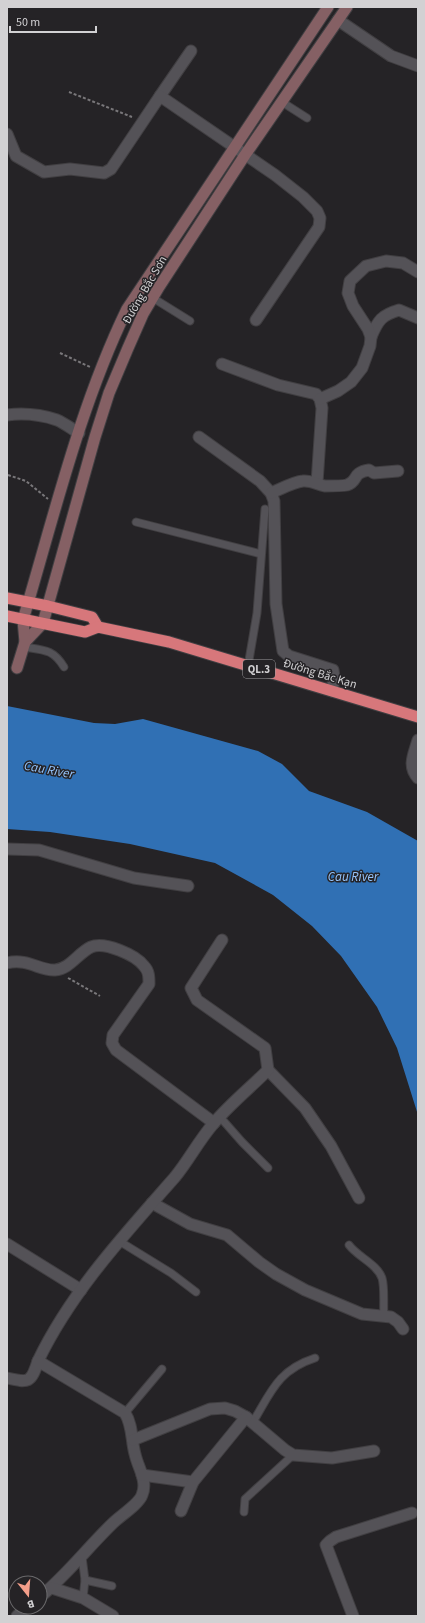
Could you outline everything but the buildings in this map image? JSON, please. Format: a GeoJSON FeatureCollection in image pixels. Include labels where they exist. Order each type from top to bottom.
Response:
{"type":"FeatureCollection","features":[{"type":"Feature","properties":{"kind":"highway"},"geometry":{"type":"LineString","coordinates":[[7,598],[92,616],[98,627]]}},
{"type":"Feature","properties":{"kind":"highway","name":"Đường Bắc Kạn"},"geometry":{"type":"LineString","coordinates":[[7,616],[84,632],[98,627],[169,642],[418,717]]}},
{"type":"Feature","properties":{"kind":"main road","name":"Đường Bắc Sơn"},"geometry":{"type":"LineString","coordinates":[[23,620],[79,433],[112,341],[127,309],[328,7]]}},
{"type":"Feature","properties":{"kind":"main road","name":"Đường Bắc Sơn"},"geometry":{"type":"LineString","coordinates":[[43,624],[95,437],[109,394],[143,314],[245,155],[347,7]]}},
{"type":"Feature","properties":{"kind":"main road"},"geometry":{"type":"LineString","coordinates":[[17,668],[24,645],[23,620]]}},
{"type":"Feature","properties":{"kind":"main road"},"geometry":{"type":"LineString","coordinates":[[24,645],[43,624]]}},
{"type":"Feature","properties":{"kind":"street"},"geometry":{"type":"LineString","coordinates":[[338,20],[391,56],[418,66]]}},
{"type":"Feature","properties":{"kind":"street"},"geometry":{"type":"LineString","coordinates":[[7,134],[16,156],[44,172],[70,169],[104,173],[111,169],[191,51]]}},
{"type":"Feature","properties":{"kind":"street"},"geometry":{"type":"LineString","coordinates":[[160,96],[275,175],[314,206],[320,218],[319,227],[256,320]]}},
{"type":"Feature","properties":{"kind":"street"},"geometry":{"type":"LineString","coordinates":[[371,337],[368,329],[353,306],[348,293],[350,280],[366,266],[386,261],[404,263],[418,272]]}},
{"type":"Feature","properties":{"kind":"street"},"geometry":{"type":"LineString","coordinates":[[320,400],[338,391],[351,382],[362,368],[370,346],[371,337],[382,317],[399,310],[418,318]]}},
{"type":"Feature","properties":{"kind":"street"},"geometry":{"type":"LineString","coordinates":[[222,364],[278,384],[316,394],[320,400],[322,408],[317,483]]}},
{"type":"Feature","properties":{"kind":"street"},"geometry":{"type":"LineString","coordinates":[[7,415],[16,414],[47,417],[58,421],[79,433]]}},
{"type":"Feature","properties":{"kind":"street"},"geometry":{"type":"LineString","coordinates":[[199,438],[260,481],[271,493],[274,501],[276,604],[283,651],[289,656],[332,670],[334,676],[332,691]]}},
{"type":"Feature","properties":{"kind":"street"},"geometry":{"type":"LineString","coordinates":[[271,493],[302,481],[317,483],[325,486],[346,485],[354,481],[358,472],[361,471],[369,470],[374,473],[398,471]]}},
{"type":"Feature","properties":{"kind":"street"},"geometry":{"type":"LineString","coordinates":[[418,740],[411,764],[413,772],[418,778]]}},
{"type":"Feature","properties":{"kind":"street"},"geometry":{"type":"LineString","coordinates":[[7,849],[39,850],[128,877],[188,886]]}},
{"type":"Feature","properties":{"kind":"street"},"geometry":{"type":"LineString","coordinates":[[222,940],[191,988],[197,1000],[265,1048],[268,1070],[304,1108],[331,1146],[360,1198]]}},
{"type":"Feature","properties":{"kind":"street"},"geometry":{"type":"LineString","coordinates":[[7,963],[24,961],[53,970],[63,969],[91,947],[102,945],[113,948],[136,959],[144,966],[149,974],[149,984],[113,1035],[112,1043],[116,1050],[217,1120]]}},
{"type":"Feature","properties":{"kind":"street"},"geometry":{"type":"LineString","coordinates":[[7,1378],[21,1381],[29,1380],[33,1376],[46,1344],[81,1290],[119,1241],[180,1170],[217,1120],[268,1070]]}},
{"type":"Feature","properties":{"kind":"street"},"geometry":{"type":"LineString","coordinates":[[152,1203],[190,1224],[228,1235],[270,1270],[305,1290],[362,1314],[391,1317],[398,1322],[403,1329]]}},
{"type":"Feature","properties":{"kind":"street"},"geometry":{"type":"LineString","coordinates":[[7,1244],[81,1290]]}},
{"type":"Feature","properties":{"kind":"street"},"geometry":{"type":"LineString","coordinates":[[38,1361],[125,1413],[129,1420],[135,1454],[142,1475],[144,1490],[141,1498],[112,1523],[82,1557],[48,1591]]}},
{"type":"Feature","properties":{"kind":"street"},"geometry":{"type":"LineString","coordinates":[[133,1440],[210,1409],[225,1408],[250,1420],[293,1455],[332,1458],[374,1451]]}},
{"type":"Feature","properties":{"kind":"street"},"geometry":{"type":"LineString","coordinates":[[181,1511],[193,1482],[250,1420]]}},
{"type":"Feature","properties":{"kind":"street"},"geometry":{"type":"LineString","coordinates":[[142,1475],[193,1482]]}},
{"type":"Feature","properties":{"kind":"street"},"geometry":{"type":"LineString","coordinates":[[353,1616],[326,1545],[336,1537],[412,1513]]}},
{"type":"Feature","properties":{"kind":"street"},"geometry":{"type":"LineString","coordinates":[[52,1588],[83,1598],[113,1616]]}},
{"type":"Feature","properties":{"kind":"lane"},"geometry":{"type":"LineString","coordinates":[[282,102],[307,118]]}},
{"type":"Feature","properties":{"kind":"lane"},"geometry":{"type":"LineString","coordinates":[[153,298],[190,321]]}},
{"type":"Feature","properties":{"kind":"lane"},"geometry":{"type":"LineString","coordinates":[[248,666],[257,613],[265,509]]}},
{"type":"Feature","properties":{"kind":"lane"},"geometry":{"type":"LineString","coordinates":[[136,522],[261,554]]}},
{"type":"Feature","properties":{"kind":"lane"},"geometry":{"type":"LineString","coordinates":[[24,645],[50,651],[58,657],[64,667]]}},
{"type":"Feature","properties":{"kind":"lane"},"geometry":{"type":"LineString","coordinates":[[217,1120],[268,1168]]}},
{"type":"Feature","properties":{"kind":"lane"},"geometry":{"type":"LineString","coordinates":[[119,1241],[171,1273],[196,1292]]}},
{"type":"Feature","properties":{"kind":"lane"},"geometry":{"type":"LineString","coordinates":[[349,1245],[378,1272],[382,1279],[384,1316]]}},
{"type":"Feature","properties":{"kind":"lane"},"geometry":{"type":"LineString","coordinates":[[250,1420],[276,1383],[287,1372],[302,1362],[315,1358]]}},
{"type":"Feature","properties":{"kind":"lane"},"geometry":{"type":"LineString","coordinates":[[125,1413],[162,1369]]}},
{"type":"Feature","properties":{"kind":"lane"},"geometry":{"type":"LineString","coordinates":[[244,1512],[244,1499],[293,1455]]}},
{"type":"Feature","properties":{"kind":"lane"},"geometry":{"type":"LineString","coordinates":[[82,1557],[85,1580],[83,1598]]}},
{"type":"Feature","properties":{"kind":"lane"},"geometry":{"type":"LineString","coordinates":[[85,1580],[112,1586]]}},
{"type":"Feature","properties":{"kind":"path"},"geometry":{"type":"LineString","coordinates":[[68,92],[143,121]]}},
{"type":"Feature","properties":{"kind":"path"},"geometry":{"type":"LineString","coordinates":[[60,353],[100,372]]}},
{"type":"Feature","properties":{"kind":"path"},"geometry":{"type":"LineString","coordinates":[[8,475],[26,481],[51,501],[58,502]]}},
{"type":"Feature","properties":{"kind":"path"},"geometry":{"type":"LineString","coordinates":[[53,970],[100,996]]}},
{"type":"Feature","properties":{"kind":"water","name":"Cau River"},"geometry":{"type":"Polygon","coordinates":[[[7,706],[94,723],[115,724],[143,719],[258,751],[282,764],[309,791],[367,812],[418,841],[418,1115],[397,1048],[377,1007],[341,956],[312,926],[273,895],[215,863],[130,844],[50,832],[7,829],[7,706]]]}}]}
